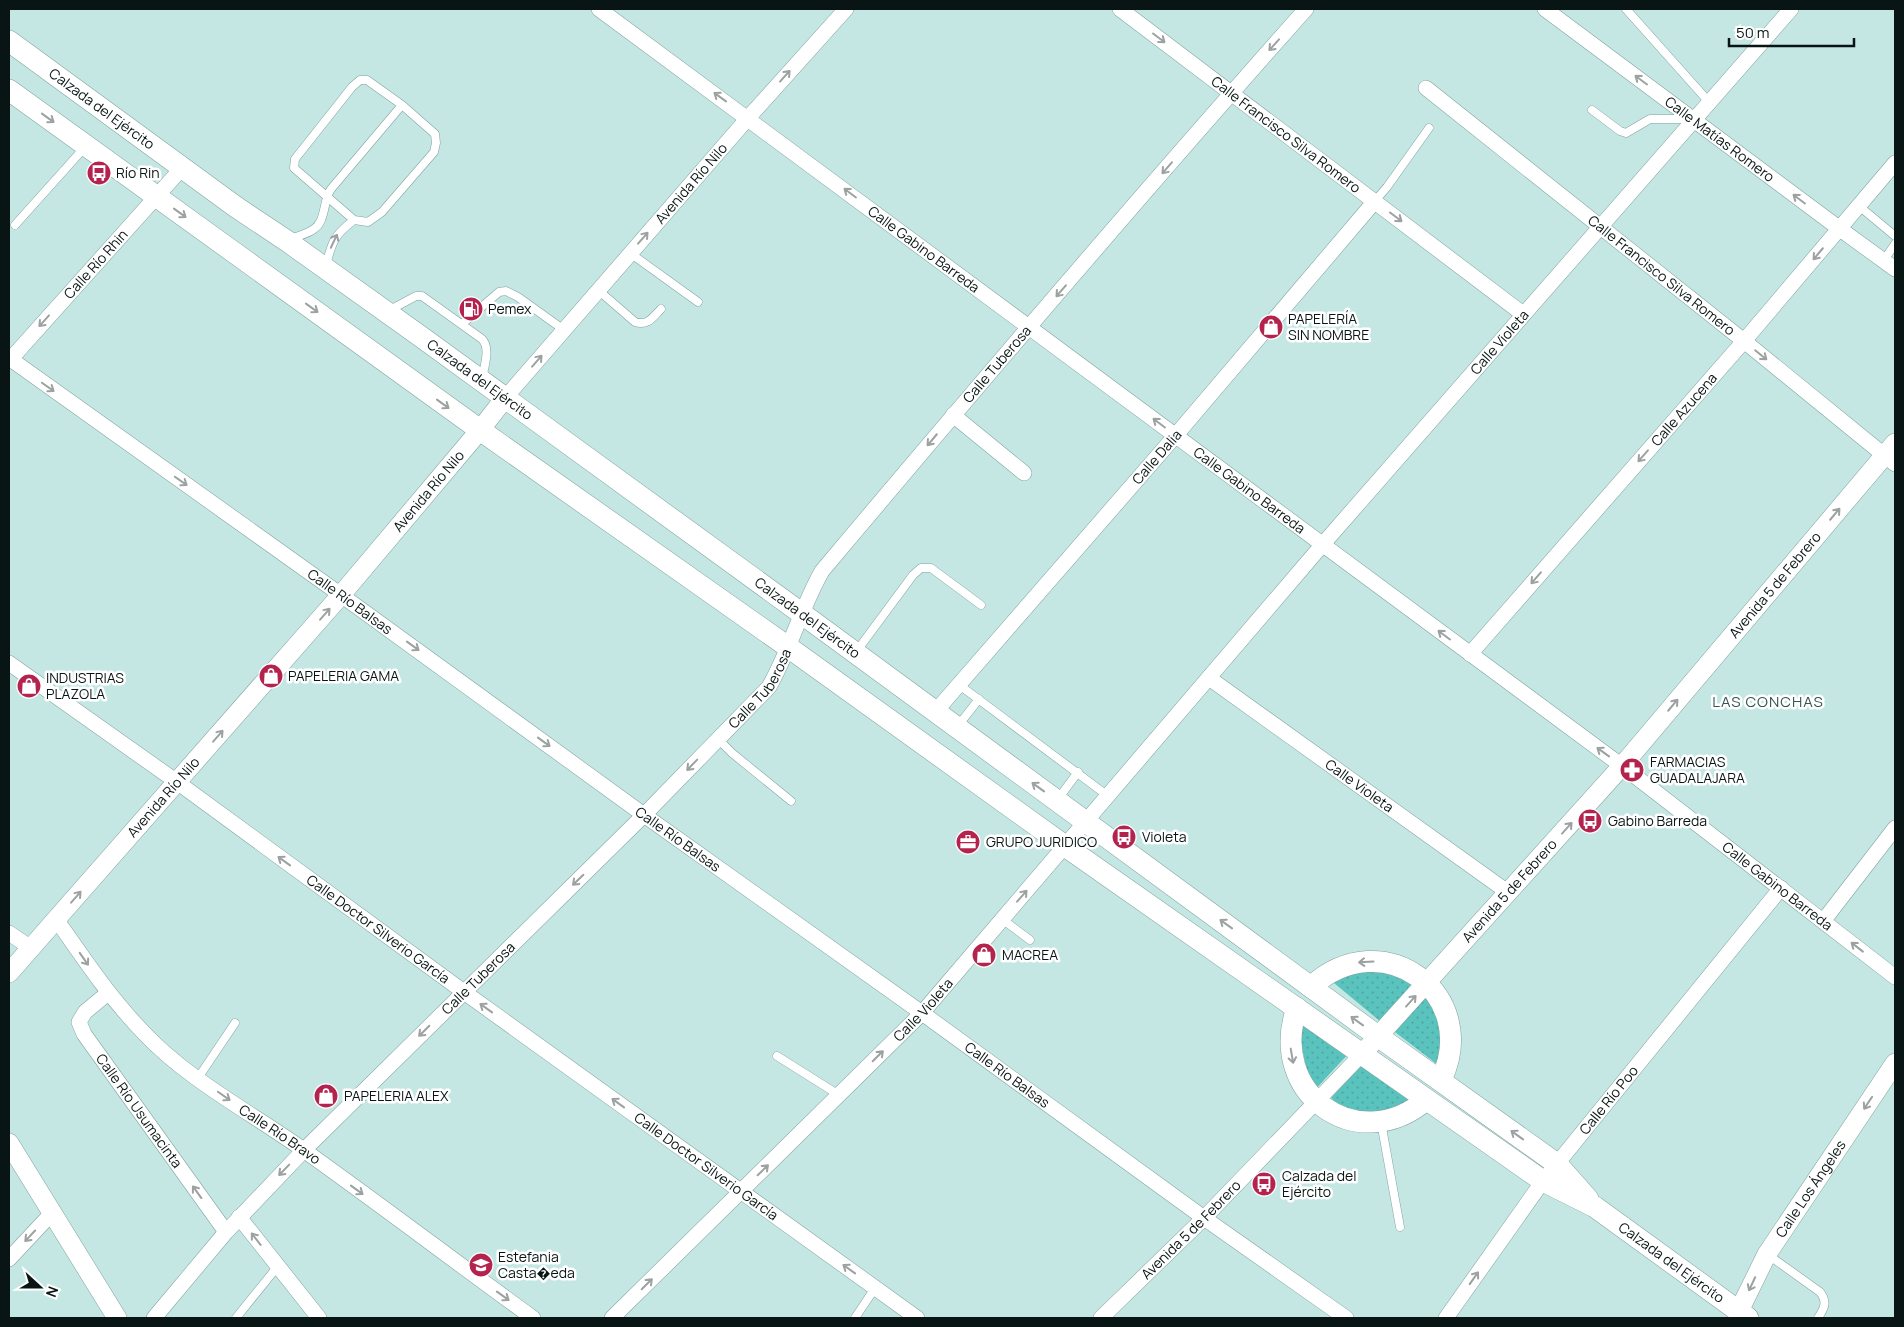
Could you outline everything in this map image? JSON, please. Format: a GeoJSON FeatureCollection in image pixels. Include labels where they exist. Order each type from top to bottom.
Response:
{"type":"FeatureCollection","features":[{"type":"Feature","properties":{"kind":"main road","name":"Calzada del Ejército"},"geometry":{"type":"LineString","coordinates":[[9,41],[236,208],[287,241],[325,270],[387,312],[1379,1037],[1557,1164],[1595,1207]]}},
{"type":"Feature","properties":{"kind":"main road","name":"Calzada del Ejército"},"geometry":{"type":"LineString","coordinates":[[9,90],[480,430],[788,647],[1065,846],[1543,1181],[1595,1207],[1741,1316]]}},
{"type":"Feature","properties":{"kind":"main road"},"geometry":{"type":"LineString","coordinates":[[1311,987],[1322,977],[1345,965],[1366,961],[1387,962],[1408,969],[1427,983],[1444,1008],[1450,1028],[1451,1051],[1441,1080]]}},
{"type":"Feature","properties":{"kind":"main road"},"geometry":{"type":"LineString","coordinates":[[1297,1008],[1290,1033],[1291,1054],[1296,1072],[1304,1088],[1316,1102],[1340,1116],[1360,1122],[1381,1122],[1400,1117],[1426,1100]]}},
{"type":"Feature","properties":{"kind":"street","name":"Calle Gabino Barreda"},"geometry":{"type":"LineString","coordinates":[[599,9],[1030,326],[1622,766],[1824,920],[1895,977]]}},
{"type":"Feature","properties":{"kind":"street","name":"Avenida Río Nilo"},"geometry":{"type":"LineString","coordinates":[[9,973],[342,594],[505,398],[598,290],[846,9]]}},
{"type":"Feature","properties":{"kind":"street","name":"Calle Francisco Silva Romero"},"geometry":{"type":"LineString","coordinates":[[1120,9],[1523,314]]}},
{"type":"Feature","properties":{"kind":"street","name":"Calle Tuberosa"},"geometry":{"type":"LineString","coordinates":[[154,1318],[239,1217],[304,1150],[644,815],[769,686],[822,571],[953,415],[1306,9]]}},
{"type":"Feature","properties":{"kind":"street","name":"Calle Matías Romero"},"geometry":{"type":"LineString","coordinates":[[1545,9],[1890,265]]}},
{"type":"Feature","properties":{"kind":"street","name":"Calle Violeta"},"geometry":{"type":"LineString","coordinates":[[612,1318],[922,1013],[1323,544],[1791,9]]}},
{"type":"Feature","properties":{"kind":"street","name":"Calle Francisco Silva Romero"},"geometry":{"type":"LineString","coordinates":[[1426,88],[1744,341],[1892,454]]}},
{"type":"Feature","properties":{"kind":"street","name":"Calle Azucena"},"geometry":{"type":"LineString","coordinates":[[1470,654],[1744,341],[1895,163]]}},
{"type":"Feature","properties":{"kind":"street","name":"Calle Río Rhin"},"geometry":{"type":"LineString","coordinates":[[9,360],[182,168]]}},
{"type":"Feature","properties":{"kind":"street","name":"Calle Dalia"},"geometry":{"type":"LineString","coordinates":[[935,712],[1176,435],[1375,201]]}},
{"type":"Feature","properties":{"kind":"street","name":"Calle Río Balsas"},"geometry":{"type":"LineString","coordinates":[[9,360],[342,594],[644,815],[1346,1318]]}},
{"type":"Feature","properties":{"kind":"street"},"geometry":{"type":"LineString","coordinates":[[953,415],[1024,474]]}},
{"type":"Feature","properties":{"kind":"street","name":"Avenida 5 de Febrero"},"geometry":{"type":"LineString","coordinates":[[1101,1318],[1204,1218],[1379,1037],[1622,766],[1892,454]]}},
{"type":"Feature","properties":{"kind":"street","name":"Calle Doctor Silverio García"},"geometry":{"type":"LineString","coordinates":[[9,663],[177,782],[464,992],[917,1318]]}},
{"type":"Feature","properties":{"kind":"street","name":"Calle Violeta"},"geometry":{"type":"LineString","coordinates":[[1209,678],[1509,893]]}},
{"type":"Feature","properties":{"kind":"street"},"geometry":{"type":"LineString","coordinates":[[1824,920],[1895,828]]}},
{"type":"Feature","properties":{"kind":"street","name":"Calle Río Poo"},"geometry":{"type":"LineString","coordinates":[[1446,1318],[1543,1181],[1781,888]]}},
{"type":"Feature","properties":{"kind":"street","name":"Calle Río Bravo"},"geometry":{"type":"LineString","coordinates":[[56,919],[108,993],[144,1034],[166,1054],[304,1150],[533,1318]]}},
{"type":"Feature","properties":{"kind":"street"},"geometry":{"type":"LineString","coordinates":[[9,933],[31,948]]}},
{"type":"Feature","properties":{"kind":"street","name":"Calle Río Usumacinta"},"geometry":{"type":"LineString","coordinates":[[108,993],[85,1012],[79,1022],[84,1034],[226,1232]]}},
{"type":"Feature","properties":{"kind":"street","name":"Calle Los Ángeles"},"geometry":{"type":"LineString","coordinates":[[1741,1316],[1767,1254],[1895,1063]]}},
{"type":"Feature","properties":{"kind":"street"},"geometry":{"type":"LineString","coordinates":[[9,1143],[117,1318]]}},
{"type":"Feature","properties":{"kind":"street"},"geometry":{"type":"LineString","coordinates":[[9,1259],[52,1212]]}},
{"type":"Feature","properties":{"kind":"street"},"geometry":{"type":"LineString","coordinates":[[239,1217],[319,1318]]}},
{"type":"Feature","properties":{"kind":"lane"},"geometry":{"type":"LineString","coordinates":[[1626,9],[1709,102]]}},
{"type":"Feature","properties":{"kind":"lane"},"geometry":{"type":"LineString","coordinates":[[360,80],[367,80],[402,106],[435,134],[434,152],[382,212],[368,222],[354,220],[294,168],[295,159],[352,87],[360,80]]}},
{"type":"Feature","properties":{"kind":"lane"},"geometry":{"type":"LineString","coordinates":[[287,241],[315,229],[323,214],[326,196],[402,106]]}},
{"type":"Feature","properties":{"kind":"lane"},"geometry":{"type":"LineString","coordinates":[[1592,110],[1626,134],[1650,119],[1694,120]]}},
{"type":"Feature","properties":{"kind":"lane"},"geometry":{"type":"LineString","coordinates":[[1375,201],[1429,128]]}},
{"type":"Feature","properties":{"kind":"lane"},"geometry":{"type":"LineString","coordinates":[[15,224],[87,146]]}},
{"type":"Feature","properties":{"kind":"lane"},"geometry":{"type":"LineString","coordinates":[[1859,206],[1895,236]]}},
{"type":"Feature","properties":{"kind":"lane"},"geometry":{"type":"LineString","coordinates":[[325,270],[331,244],[339,232],[354,220]]}},
{"type":"Feature","properties":{"kind":"lane"},"geometry":{"type":"LineString","coordinates":[[1890,265],[1895,244]]}},
{"type":"Feature","properties":{"kind":"lane"},"geometry":{"type":"LineString","coordinates":[[630,254],[698,302]]}},
{"type":"Feature","properties":{"kind":"lane"},"geometry":{"type":"LineString","coordinates":[[598,290],[635,322],[643,325],[661,310]]}},
{"type":"Feature","properties":{"kind":"lane"},"geometry":{"type":"LineString","coordinates":[[462,324],[499,292],[506,291],[518,297],[564,330]]}},
{"type":"Feature","properties":{"kind":"lane"},"geometry":{"type":"LineString","coordinates":[[387,312],[416,296],[422,296],[462,324],[482,339],[486,346],[482,381]]}},
{"type":"Feature","properties":{"kind":"lane"},"geometry":{"type":"LineString","coordinates":[[855,653],[913,575],[921,568],[931,568],[981,605]]}},
{"type":"Feature","properties":{"kind":"lane"},"geometry":{"type":"LineString","coordinates":[[958,684],[1108,796]]}},
{"type":"Feature","properties":{"kind":"lane"},"geometry":{"type":"LineString","coordinates":[[957,728],[979,699]]}},
{"type":"Feature","properties":{"kind":"lane"},"geometry":{"type":"LineString","coordinates":[[718,739],[732,753],[791,801]]}},
{"type":"Feature","properties":{"kind":"lane"},"geometry":{"type":"LineString","coordinates":[[1057,800],[1078,772]]}},
{"type":"Feature","properties":{"kind":"lane"},"geometry":{"type":"LineString","coordinates":[[1002,919],[1030,940]]}},
{"type":"Feature","properties":{"kind":"lane"},"geometry":{"type":"LineString","coordinates":[[198,1078],[235,1023]]}},
{"type":"Feature","properties":{"kind":"lane"},"geometry":{"type":"LineString","coordinates":[[777,1056],[839,1095]]}},
{"type":"Feature","properties":{"kind":"lane"},"geometry":{"type":"LineString","coordinates":[[1381,1122],[1400,1227]]}},
{"type":"Feature","properties":{"kind":"lane"},"geometry":{"type":"LineString","coordinates":[[1767,1254],[1820,1292],[1824,1297],[1824,1309],[1818,1318]]}},
{"type":"Feature","properties":{"kind":"lane"},"geometry":{"type":"LineString","coordinates":[[236,1318],[278,1266]]}},
{"type":"Feature","properties":{"kind":"lane"},"geometry":{"type":"LineString","coordinates":[[855,1318],[875,1288]]}},
{"type":"Feature","properties":{"kind":"shaded area"},"geometry":{"type":"Polygon","coordinates":[[[1368,963],[1414,981],[1381,1022],[1328,978],[1368,963]]]}},
{"type":"Feature","properties":{"kind":"shaded area"},"geometry":{"type":"Polygon","coordinates":[[[1425,989],[1438,1004],[1442,1068],[1391,1029],[1425,989]]]}},
{"type":"Feature","properties":{"kind":"shaded area"},"geometry":{"type":"Polygon","coordinates":[[[1297,1018],[1350,1052],[1312,1093],[1310,1091],[1297,1018]]]}},
{"type":"Feature","properties":{"kind":"shaded area"},"geometry":{"type":"Polygon","coordinates":[[[1365,1060],[1414,1094],[1399,1108],[1379,1113],[1353,1111],[1331,1098],[1365,1060]]]}},
{"type":"Feature","properties":{"kind":"place","name":"Río Rin"},"geometry":{"type":"Point","coordinates":[99,173]}},
{"type":"Feature","properties":{"kind":"place","name":"Pemex"},"geometry":{"type":"Point","coordinates":[471,309]}},
{"type":"Feature","properties":{"kind":"place","name":"PAPELERÍA SIN NOMBRE"},"geometry":{"type":"Point","coordinates":[1271,327]}},
{"type":"Feature","properties":{"kind":"place","name":"PAPELERIA GAMA"},"geometry":{"type":"Point","coordinates":[271,676]}},
{"type":"Feature","properties":{"kind":"place","name":"INDUSTRIAS PLAZOLA"},"geometry":{"type":"Point","coordinates":[29,686]}},
{"type":"Feature","properties":{"kind":"place","name":"FARMACIAS GUADALAJARA"},"geometry":{"type":"Point","coordinates":[1632,770]}},
{"type":"Feature","properties":{"kind":"place","name":"Gabino Barreda"},"geometry":{"type":"Point","coordinates":[1590,821]}},
{"type":"Feature","properties":{"kind":"place","name":"Violeta"},"geometry":{"type":"Point","coordinates":[1124,837]}},
{"type":"Feature","properties":{"kind":"place","name":"GRUPO JURIDICO"},"geometry":{"type":"Point","coordinates":[968,842]}},
{"type":"Feature","properties":{"kind":"place","name":"MACREA"},"geometry":{"type":"Point","coordinates":[984,955]}},
{"type":"Feature","properties":{"kind":"place","name":"PAPELERIA ALEX"},"geometry":{"type":"Point","coordinates":[326,1096]}},
{"type":"Feature","properties":{"kind":"place","name":"Calzada del Ejército"},"geometry":{"type":"Point","coordinates":[1264,1184]}},
{"type":"Feature","properties":{"kind":"place","name":"Estefania Casta�eda"},"geometry":{"type":"Point","coordinates":[481,1265]}},
{"type":"Feature","properties":{"kind":"district","name":"LAS CONCHAS"},"geometry":{"type":"Point","coordinates":[1768,702]}}]}
